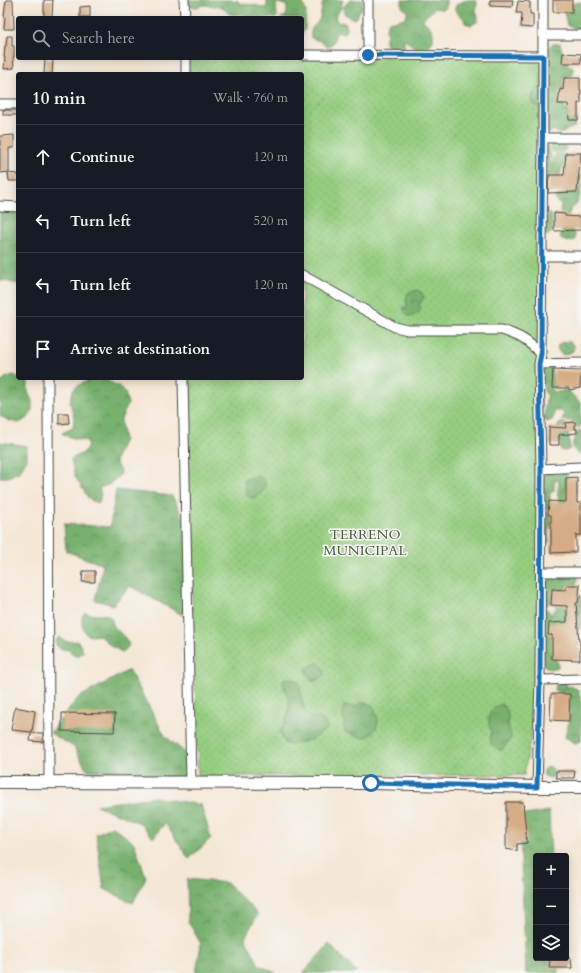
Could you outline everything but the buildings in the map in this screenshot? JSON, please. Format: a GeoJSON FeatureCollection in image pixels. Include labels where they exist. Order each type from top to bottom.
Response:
{"type":"FeatureCollection","features":[{"type":"Feature","properties":{"kind":"street"},"geometry":{"type":"LineString","coordinates":[[184,0],[185,16]]}},
{"type":"Feature","properties":{"kind":"street"},"geometry":{"type":"LineString","coordinates":[[368,0],[368,55]]}},
{"type":"Feature","properties":{"kind":"street"},"geometry":{"type":"LineString","coordinates":[[537,787],[540,680],[541,468],[539,364],[541,354],[543,0]]}},
{"type":"Feature","properties":{"kind":"street"},"geometry":{"type":"LineString","coordinates":[[543,35],[581,35]]}},
{"type":"Feature","properties":{"kind":"street"},"geometry":{"type":"LineString","coordinates":[[304,54],[543,56]]}},
{"type":"Feature","properties":{"kind":"street"},"geometry":{"type":"LineString","coordinates":[[186,60],[186,72]]}},
{"type":"Feature","properties":{"kind":"street"},"geometry":{"type":"LineString","coordinates":[[0,104],[16,104]]}},
{"type":"Feature","properties":{"kind":"street"},"geometry":{"type":"LineString","coordinates":[[543,138],[581,138]]}},
{"type":"Feature","properties":{"kind":"street"},"geometry":{"type":"LineString","coordinates":[[0,206],[16,207]]}},
{"type":"Feature","properties":{"kind":"street"},"geometry":{"type":"LineString","coordinates":[[542,256],[581,256]]}},
{"type":"Feature","properties":{"kind":"street"},"geometry":{"type":"LineString","coordinates":[[304,277],[395,327],[408,330],[502,330],[516,334],[529,342],[541,354]]}},
{"type":"Feature","properties":{"kind":"street"},"geometry":{"type":"LineString","coordinates":[[539,364],[581,363]]}},
{"type":"Feature","properties":{"kind":"street"},"geometry":{"type":"LineString","coordinates":[[48,380],[49,782]]}},
{"type":"Feature","properties":{"kind":"street"},"geometry":{"type":"LineString","coordinates":[[183,380],[191,783]]}},
{"type":"Feature","properties":{"kind":"street"},"geometry":{"type":"LineString","coordinates":[[541,468],[581,468]]}},
{"type":"Feature","properties":{"kind":"street"},"geometry":{"type":"LineString","coordinates":[[540,572],[581,572]]}},
{"type":"Feature","properties":{"kind":"street"},"geometry":{"type":"LineString","coordinates":[[540,680],[581,679]]}},
{"type":"Feature","properties":{"kind":"street"},"geometry":{"type":"LineString","coordinates":[[0,782],[371,783],[581,787]]}},
{"type":"Feature","properties":{"kind":"green space"},"geometry":{"type":"Polygon","coordinates":[[[188,0],[231,0],[234,2],[237,0],[241,4],[255,5],[264,8],[267,7],[267,0],[301,0],[306,11],[305,29],[304,31],[304,16],[285,16],[287,14],[287,7],[278,3],[276,5],[277,16],[234,15],[229,14],[222,7],[203,5],[197,7],[189,6],[188,0]]]}},
{"type":"Feature","properties":{"kind":"green space"},"geometry":{"type":"Polygon","coordinates":[[[323,0],[343,0],[340,10],[335,17],[338,23],[342,22],[346,24],[347,30],[342,34],[339,32],[336,33],[333,43],[329,47],[325,46],[320,41],[311,38],[312,29],[320,18],[323,0]]]}},
{"type":"Feature","properties":{"kind":"green space"},"geometry":{"type":"Polygon","coordinates":[[[350,0],[363,0],[361,10],[354,19],[344,13],[343,8],[350,0]]]}},
{"type":"Feature","properties":{"kind":"green space"},"geometry":{"type":"Polygon","coordinates":[[[402,0],[446,0],[446,8],[433,9],[423,19],[423,21],[433,32],[433,41],[428,47],[419,51],[416,51],[413,46],[405,40],[405,48],[403,51],[394,51],[385,44],[388,22],[407,16],[407,11],[402,7],[402,0]]]}},
{"type":"Feature","properties":{"kind":"green space"},"geometry":{"type":"Polygon","coordinates":[[[466,0],[475,0],[477,3],[477,22],[471,25],[465,23],[463,18],[455,9],[457,4],[466,0]]]}},
{"type":"Feature","properties":{"kind":"green space"},"geometry":{"type":"Polygon","coordinates":[[[581,2],[581,28],[579,29],[567,25],[565,10],[572,4],[581,2]]]}},
{"type":"Feature","properties":{"kind":"green space"},"geometry":{"type":"Polygon","coordinates":[[[560,43],[567,66],[570,65],[573,68],[573,75],[563,77],[563,104],[569,116],[576,120],[575,127],[559,134],[554,130],[546,135],[539,107],[534,105],[532,100],[533,93],[540,86],[544,50],[553,44],[560,43]]]}},
{"type":"Feature","properties":{"kind":"green space","name":"TERRENO MUNICIPAL"},"geometry":{"type":"Polygon","coordinates":[[[543,56],[540,680],[524,775],[198,776],[185,380],[304,380],[304,72],[190,72],[189,60],[304,60],[304,57],[543,56]]]}},
{"type":"Feature","properties":{"kind":"green space"},"geometry":{"type":"Polygon","coordinates":[[[555,143],[564,145],[566,149],[563,152],[553,152],[550,149],[551,145],[555,143]]]}},
{"type":"Feature","properties":{"kind":"green space"},"geometry":{"type":"Polygon","coordinates":[[[545,148],[551,154],[551,164],[553,163],[556,154],[567,155],[566,167],[563,166],[559,179],[549,174],[546,182],[545,148]]]}},
{"type":"Feature","properties":{"kind":"green space"},"geometry":{"type":"Polygon","coordinates":[[[581,175],[581,185],[579,200],[577,204],[571,208],[569,214],[566,216],[562,215],[560,212],[561,203],[558,203],[555,199],[557,196],[565,194],[569,191],[580,189],[579,179],[581,175]]]}},
{"type":"Feature","properties":{"kind":"green space"},"geometry":{"type":"Polygon","coordinates":[[[16,205],[16,284],[0,280],[0,209],[16,205]]]}},
{"type":"Feature","properties":{"kind":"green space"},"geometry":{"type":"Polygon","coordinates":[[[550,213],[552,216],[551,233],[544,235],[545,220],[550,213]]]}},
{"type":"Feature","properties":{"kind":"green space"},"geometry":{"type":"Polygon","coordinates":[[[563,230],[571,230],[575,234],[575,240],[567,242],[563,240],[560,237],[563,230]]]}},
{"type":"Feature","properties":{"kind":"green space"},"geometry":{"type":"Polygon","coordinates":[[[417,290],[422,293],[424,297],[419,305],[421,307],[418,314],[408,316],[403,308],[407,306],[406,300],[408,293],[417,290]]]}},
{"type":"Feature","properties":{"kind":"green space"},"geometry":{"type":"Polygon","coordinates":[[[569,341],[574,346],[573,351],[563,355],[559,352],[557,347],[560,343],[569,341]]]}},
{"type":"Feature","properties":{"kind":"green space"},"geometry":{"type":"Polygon","coordinates":[[[551,367],[552,392],[565,390],[581,403],[581,426],[579,428],[574,424],[573,420],[562,420],[564,414],[561,411],[554,411],[552,420],[547,422],[544,420],[545,404],[548,395],[545,393],[542,380],[543,371],[545,368],[551,367]]]}},
{"type":"Feature","properties":{"kind":"green space"},"geometry":{"type":"Polygon","coordinates":[[[13,375],[16,376],[16,380],[26,380],[28,382],[28,392],[32,401],[32,410],[28,418],[19,423],[10,421],[0,416],[0,383],[5,378],[13,375]]]}},
{"type":"Feature","properties":{"kind":"green space"},"geometry":{"type":"Polygon","coordinates":[[[89,380],[108,380],[120,387],[125,392],[128,404],[121,419],[124,440],[115,461],[121,474],[110,484],[99,488],[101,495],[99,503],[89,499],[75,476],[71,459],[85,451],[88,445],[87,441],[62,433],[73,428],[74,417],[70,402],[73,390],[89,380]]]}},
{"type":"Feature","properties":{"kind":"green space"},"geometry":{"type":"Polygon","coordinates":[[[562,422],[566,424],[569,437],[570,449],[565,451],[561,450],[561,443],[557,435],[558,426],[562,422]]]}},
{"type":"Feature","properties":{"kind":"green space"},"geometry":{"type":"Polygon","coordinates":[[[579,430],[581,431],[581,455],[573,449],[573,442],[579,430]]]}},
{"type":"Feature","properties":{"kind":"green space"},"geometry":{"type":"Polygon","coordinates":[[[0,442],[27,446],[27,459],[20,471],[8,477],[0,477],[0,442]]]}},
{"type":"Feature","properties":{"kind":"green space"},"geometry":{"type":"Polygon","coordinates":[[[546,472],[552,472],[555,475],[569,472],[566,478],[565,496],[572,502],[561,505],[558,496],[559,481],[556,480],[554,484],[554,491],[550,493],[550,506],[542,511],[543,476],[546,472]]]}},
{"type":"Feature","properties":{"kind":"green space"},"geometry":{"type":"Polygon","coordinates":[[[254,476],[261,478],[266,485],[261,493],[252,498],[246,495],[244,480],[254,476]]]}},
{"type":"Feature","properties":{"kind":"green space"},"geometry":{"type":"Polygon","coordinates":[[[116,490],[172,496],[193,536],[186,617],[130,586],[113,605],[95,600],[103,565],[66,551],[64,524],[110,527],[116,490]]]}},
{"type":"Feature","properties":{"kind":"green space"},"geometry":{"type":"Polygon","coordinates":[[[545,512],[550,513],[551,522],[548,533],[549,542],[545,545],[542,514],[545,512]]]}},
{"type":"Feature","properties":{"kind":"green space"},"geometry":{"type":"Polygon","coordinates":[[[557,575],[560,578],[563,576],[577,576],[578,580],[574,589],[565,586],[565,589],[559,591],[555,598],[545,606],[543,604],[545,578],[547,576],[557,575]]]}},
{"type":"Feature","properties":{"kind":"green space"},"geometry":{"type":"Polygon","coordinates":[[[580,595],[581,630],[577,628],[576,618],[579,615],[579,611],[575,606],[577,597],[580,595]]]}},
{"type":"Feature","properties":{"kind":"green space"},"geometry":{"type":"Polygon","coordinates":[[[567,597],[568,610],[566,613],[569,623],[551,633],[552,638],[550,640],[555,646],[554,651],[550,656],[554,657],[558,663],[558,667],[551,669],[547,668],[545,665],[544,666],[542,644],[545,639],[542,609],[545,608],[551,615],[554,610],[557,609],[555,604],[567,597]]]}},
{"type":"Feature","properties":{"kind":"green space"},"geometry":{"type":"Polygon","coordinates":[[[85,613],[110,617],[114,627],[128,642],[129,645],[125,650],[122,652],[111,646],[99,635],[87,635],[82,626],[82,616],[85,613]]]}},
{"type":"Feature","properties":{"kind":"green space"},"geometry":{"type":"Polygon","coordinates":[[[59,637],[66,642],[77,641],[83,652],[77,657],[68,650],[59,648],[56,645],[56,641],[59,637]]]}},
{"type":"Feature","properties":{"kind":"green space"},"geometry":{"type":"Polygon","coordinates":[[[318,663],[323,668],[325,674],[317,680],[311,680],[306,669],[318,663]]]}},
{"type":"Feature","properties":{"kind":"green space"},"geometry":{"type":"Polygon","coordinates":[[[129,670],[165,736],[188,755],[185,779],[87,770],[74,747],[50,733],[78,698],[129,670]]]}},
{"type":"Feature","properties":{"kind":"green space"},"geometry":{"type":"Polygon","coordinates":[[[290,678],[299,681],[303,704],[308,715],[323,720],[328,728],[313,739],[292,745],[285,744],[280,732],[289,709],[289,701],[283,679],[290,678]]]}},
{"type":"Feature","properties":{"kind":"green space"},"geometry":{"type":"Polygon","coordinates":[[[566,682],[567,687],[570,686],[579,690],[579,695],[581,696],[581,742],[575,743],[565,737],[567,727],[571,719],[566,717],[562,692],[557,692],[554,690],[556,684],[566,682]]]}},
{"type":"Feature","properties":{"kind":"green space"},"geometry":{"type":"Polygon","coordinates":[[[362,703],[367,703],[374,707],[378,719],[377,727],[370,735],[363,738],[345,732],[343,714],[344,706],[356,706],[362,703]]]}},
{"type":"Feature","properties":{"kind":"green space"},"geometry":{"type":"Polygon","coordinates":[[[501,704],[507,711],[511,738],[501,751],[491,744],[489,720],[491,711],[501,704]]]}},
{"type":"Feature","properties":{"kind":"green space"},"geometry":{"type":"Polygon","coordinates":[[[548,766],[554,771],[553,777],[548,778],[544,775],[544,771],[548,766]]]}},
{"type":"Feature","properties":{"kind":"green space"},"geometry":{"type":"Polygon","coordinates":[[[154,797],[201,805],[211,838],[189,859],[165,823],[153,838],[140,823],[96,805],[154,797]]]}},
{"type":"Feature","properties":{"kind":"green space"},"geometry":{"type":"Polygon","coordinates":[[[549,811],[551,853],[533,853],[533,961],[557,961],[558,973],[526,973],[519,816],[549,811]]]}},
{"type":"Feature","properties":{"kind":"green space"},"geometry":{"type":"Polygon","coordinates":[[[112,826],[134,843],[146,877],[133,903],[104,889],[96,834],[112,826]]]}},
{"type":"Feature","properties":{"kind":"green space"},"geometry":{"type":"Polygon","coordinates":[[[187,879],[227,883],[258,914],[245,937],[259,965],[276,973],[196,973],[201,944],[188,921],[187,879]]]}},
{"type":"Feature","properties":{"kind":"green space"},"geometry":{"type":"Polygon","coordinates":[[[329,944],[357,973],[303,973],[329,944]]]}},
{"type":"Feature","properties":{"kind":"route"},"geometry":{"type":"LineString","coordinates":[[368,55],[543,56],[541,354],[539,364],[541,468],[540,680],[537,787],[371,783]]}}]}
